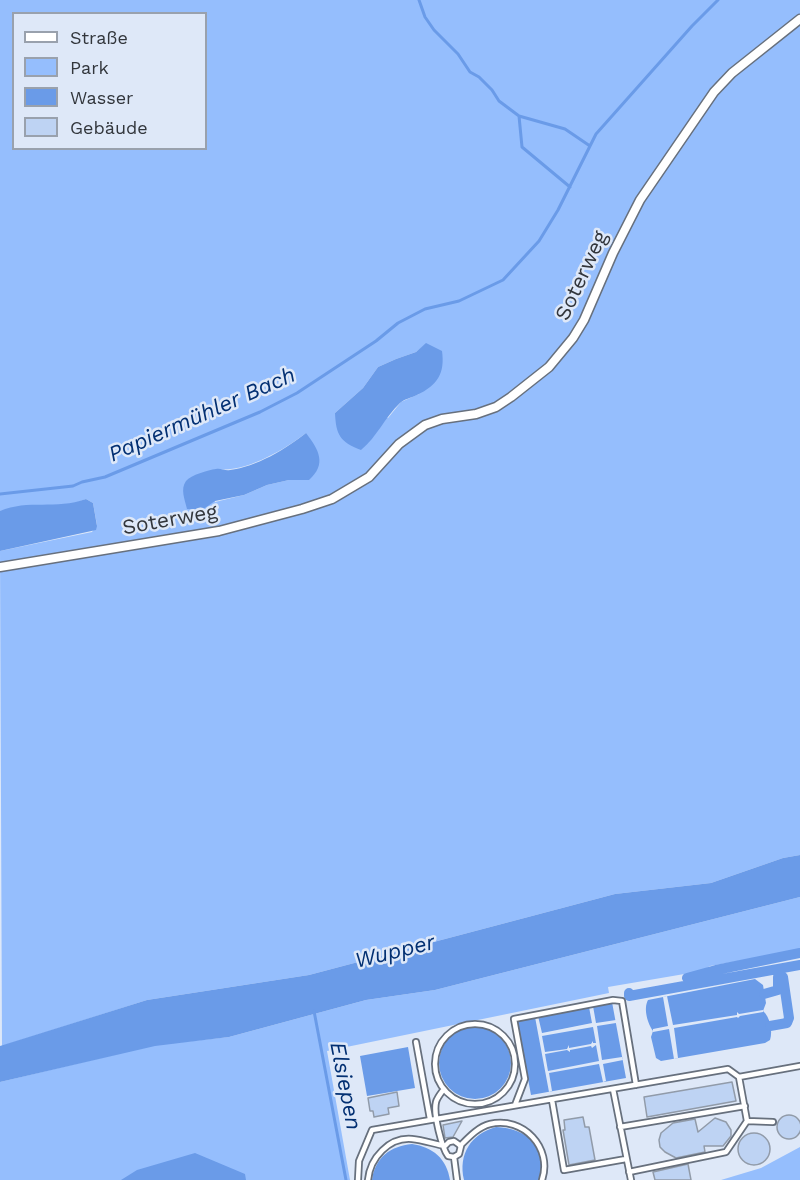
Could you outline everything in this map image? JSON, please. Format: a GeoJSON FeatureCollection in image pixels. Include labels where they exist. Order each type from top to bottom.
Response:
{"type":"FeatureCollection","features":[{"type":"Feature","properties":{"kind":"street","name":"Soterweg"},"geometry":{"type":"LineString","coordinates":[[0,567],[219,531],[312,506],[349,490],[369,477],[399,444],[411,433],[425,425],[442,418],[476,414],[496,407],[511,398],[549,367],[573,338],[584,320],[612,253],[640,200],[714,92],[732,73],[800,19]]}},
{"type":"Feature","properties":{"kind":"lane"},"geometry":{"type":"LineString","coordinates":[[515,1105],[525,1079],[514,1019],[613,1000],[622,1001],[636,1085]]}},
{"type":"Feature","properties":{"kind":"lane"},"geometry":{"type":"LineString","coordinates":[[479,1024],[503,1035],[514,1059],[514,1072],[509,1084],[501,1094],[484,1102],[465,1102],[453,1098],[444,1089],[437,1078],[435,1065],[437,1051],[448,1035],[465,1025],[479,1024]]}},
{"type":"Feature","properties":{"kind":"lane"},"geometry":{"type":"LineString","coordinates":[[416,1042],[430,1119]]}},
{"type":"Feature","properties":{"kind":"lane"},"geometry":{"type":"LineString","coordinates":[[358,1180],[360,1161],[372,1130],[728,1069],[740,1077],[800,1066]]}},
{"type":"Feature","properties":{"kind":"lane"},"geometry":{"type":"LineString","coordinates":[[629,1172],[726,1152],[747,1121],[740,1077]]}},
{"type":"Feature","properties":{"kind":"lane"},"geometry":{"type":"LineString","coordinates":[[444,1089],[436,1101],[437,1118],[446,1154],[454,1157]]}},
{"type":"Feature","properties":{"kind":"lane"},"geometry":{"type":"LineString","coordinates":[[613,1089],[631,1180]]}},
{"type":"Feature","properties":{"kind":"lane"},"geometry":{"type":"LineString","coordinates":[[552,1100],[564,1170],[627,1159]]}},
{"type":"Feature","properties":{"kind":"lane"},"geometry":{"type":"LineString","coordinates":[[620,1127],[745,1106]]}},
{"type":"Feature","properties":{"kind":"lane"},"geometry":{"type":"LineString","coordinates":[[747,1121],[773,1122]]}},
{"type":"Feature","properties":{"kind":"lane"},"geometry":{"type":"LineString","coordinates":[[454,1157],[459,1154],[460,1146],[475,1132],[489,1124],[504,1123],[518,1126],[531,1134],[540,1146],[544,1160],[542,1180]]}},
{"type":"Feature","properties":{"kind":"lane"},"geometry":{"type":"LineString","coordinates":[[368,1180],[372,1162],[382,1150],[395,1142],[410,1139],[445,1146]]}},
{"type":"Feature","properties":{"kind":"lane"},"geometry":{"type":"LineString","coordinates":[[445,1146],[451,1141],[457,1142],[460,1146]]}},
{"type":"Feature","properties":{"kind":"lane"},"geometry":{"type":"LineString","coordinates":[[454,1157],[457,1180]]}},
{"type":"Feature","properties":{"kind":"green space"},"geometry":{"type":"Polygon","coordinates":[[[0,0],[800,0],[800,855],[783,858],[711,883],[615,894],[309,975],[147,1000],[2,1046],[0,551],[92,532],[97,525],[93,503],[86,499],[70,505],[0,511],[0,0]],[[426,344],[416,352],[378,367],[363,388],[335,413],[388,418],[401,402],[419,394],[426,344]],[[306,433],[276,453],[252,464],[217,469],[215,502],[244,495],[267,485],[289,480],[309,480],[306,433]]]}},
{"type":"Feature","properties":{"kind":"green space"},"geometry":{"type":"Polygon","coordinates":[[[800,897],[800,950],[710,966],[702,971],[608,987],[609,993],[327,1051],[350,1180],[0,1180],[0,1082],[155,1045],[229,1037],[366,1000],[435,990],[800,897]]]}},
{"type":"Feature","properties":{"kind":"green space"},"geometry":{"type":"Polygon","coordinates":[[[800,1147],[800,1180],[721,1180],[761,1168],[800,1147]]]}},
{"type":"Feature","properties":{"kind":"water"},"geometry":{"type":"Polygon","coordinates":[[[426,343],[442,351],[443,359],[439,378],[424,391],[400,403],[361,450],[344,441],[338,432],[335,413],[363,388],[378,367],[416,352],[426,343]]]}},
{"type":"Feature","properties":{"kind":"water"},"geometry":{"type":"Polygon","coordinates":[[[306,433],[319,457],[318,468],[309,480],[289,480],[267,485],[244,495],[215,501],[202,510],[187,509],[183,491],[188,479],[213,470],[230,470],[250,465],[280,451],[306,433]]]}},
{"type":"Feature","properties":{"kind":"water"},"geometry":{"type":"Polygon","coordinates":[[[86,499],[93,503],[96,530],[0,551],[0,511],[11,507],[64,504],[86,499]]]}},
{"type":"Feature","properties":{"kind":"water"},"geometry":{"type":"Polygon","coordinates":[[[800,855],[800,897],[435,990],[366,1000],[229,1037],[155,1046],[0,1082],[0,1046],[147,1000],[309,975],[615,894],[711,883],[783,858],[800,855]]]}},
{"type":"Feature","properties":{"kind":"water"},"geometry":{"type":"Polygon","coordinates":[[[755,979],[763,985],[766,1003],[763,1011],[770,1024],[770,1040],[765,1043],[661,1061],[656,1058],[651,1037],[653,1031],[646,1012],[648,1000],[755,979]]]}},
{"type":"Feature","properties":{"kind":"water"},"geometry":{"type":"Polygon","coordinates":[[[612,1002],[626,1078],[531,1095],[517,1020],[612,1002]]]}},
{"type":"Feature","properties":{"kind":"water"},"geometry":{"type":"Polygon","coordinates":[[[475,1027],[495,1033],[505,1043],[511,1063],[505,1083],[495,1093],[475,1099],[455,1093],[445,1083],[439,1063],[445,1043],[455,1033],[475,1027]]]}},
{"type":"Feature","properties":{"kind":"water"},"geometry":{"type":"Polygon","coordinates":[[[408,1047],[415,1088],[367,1096],[360,1056],[408,1047]]]}},
{"type":"Feature","properties":{"kind":"water"},"geometry":{"type":"Polygon","coordinates":[[[496,1127],[517,1131],[533,1142],[541,1158],[539,1180],[464,1180],[463,1162],[468,1146],[487,1130],[496,1127]]]}},
{"type":"Feature","properties":{"kind":"water"},"geometry":{"type":"Polygon","coordinates":[[[412,1144],[438,1155],[446,1166],[450,1180],[372,1180],[376,1165],[385,1154],[397,1147],[412,1144]]]}},
{"type":"Feature","properties":{"kind":"water"},"geometry":{"type":"Polygon","coordinates":[[[195,1153],[245,1174],[246,1180],[121,1180],[137,1170],[195,1153]]]}},
{"type":"Feature","properties":{"kind":"pier"},"geometry":{"type":"Polygon","coordinates":[[[667,996],[673,1025],[737,1015],[737,1012],[739,1014],[763,1010],[763,1012],[674,1028],[678,1058],[674,1059],[669,1029],[653,1032],[653,1029],[668,1026],[663,997],[667,996]]]}},
{"type":"Feature","properties":{"kind":"pier"},"geometry":{"type":"Polygon","coordinates":[[[593,1006],[596,1023],[616,1020],[616,1023],[597,1026],[602,1060],[622,1057],[623,1060],[603,1064],[606,1081],[603,1082],[599,1064],[549,1073],[552,1091],[549,1092],[535,1017],[538,1016],[542,1033],[592,1023],[589,1007],[593,1006]],[[593,1027],[542,1036],[545,1052],[567,1049],[569,1045],[569,1048],[591,1044],[593,1041],[596,1043],[593,1027]],[[596,1045],[592,1048],[591,1046],[570,1050],[570,1052],[567,1050],[545,1054],[548,1071],[599,1061],[596,1045]]]}},
{"type":"Feature","properties":{"kind":"building"},"geometry":{"type":"Polygon","coordinates":[[[732,1082],[736,1101],[647,1117],[644,1097],[732,1082]]]}},
{"type":"Feature","properties":{"kind":"building"},"geometry":{"type":"Polygon","coordinates":[[[397,1092],[399,1106],[388,1108],[389,1114],[374,1117],[373,1111],[370,1111],[368,1098],[397,1092]]]}},
{"type":"Feature","properties":{"kind":"building"},"geometry":{"type":"Polygon","coordinates":[[[789,1115],[798,1118],[801,1127],[798,1136],[789,1139],[780,1136],[777,1127],[780,1118],[789,1115]]]}},
{"type":"Feature","properties":{"kind":"building"},"geometry":{"type":"Polygon","coordinates":[[[583,1117],[585,1127],[589,1127],[595,1160],[569,1165],[563,1130],[565,1130],[564,1120],[583,1117]]]}},
{"type":"Feature","properties":{"kind":"building"},"geometry":{"type":"Polygon","coordinates":[[[715,1118],[726,1122],[731,1130],[731,1136],[723,1146],[704,1146],[705,1152],[676,1158],[660,1147],[661,1133],[673,1123],[695,1119],[698,1132],[715,1118]]]}},
{"type":"Feature","properties":{"kind":"building"},"geometry":{"type":"Polygon","coordinates":[[[462,1121],[453,1137],[445,1138],[443,1125],[462,1121]]]}},
{"type":"Feature","properties":{"kind":"building"},"geometry":{"type":"Polygon","coordinates":[[[754,1133],[766,1137],[770,1149],[766,1161],[754,1165],[742,1161],[738,1149],[742,1137],[754,1133]]]}},
{"type":"Feature","properties":{"kind":"building"},"geometry":{"type":"Polygon","coordinates":[[[688,1164],[691,1180],[655,1180],[653,1172],[688,1164]]]}},
{"type":"Feature","properties":{"kind":"waterway"},"geometry":{"type":"LineString","coordinates":[[419,0],[425,17],[434,30],[458,54],[470,72],[479,77],[499,101],[519,116],[522,147],[570,187]]}},
{"type":"Feature","properties":{"kind":"waterway","name":"Papiermühler Bach"},"geometry":{"type":"LineString","coordinates":[[0,494],[73,486],[105,477],[260,412],[297,393],[376,341],[398,323],[425,309],[459,301],[503,280],[539,241],[558,210],[596,134],[718,0]]}},
{"type":"Feature","properties":{"kind":"waterway"},"geometry":{"type":"LineString","coordinates":[[519,116],[565,129],[590,146]]}},
{"type":"Feature","properties":{"kind":"waterway"},"geometry":{"type":"LineString","coordinates":[[687,978],[800,953]]}},
{"type":"Feature","properties":{"kind":"waterway"},"geometry":{"type":"LineString","coordinates":[[629,993],[629,996],[800,965]]}},
{"type":"Feature","properties":{"kind":"waterway"},"geometry":{"type":"LineString","coordinates":[[764,994],[778,990],[778,977]]}},
{"type":"Feature","properties":{"kind":"waterway"},"geometry":{"type":"LineString","coordinates":[[770,1026],[787,1023],[789,1018],[783,977]]}},
{"type":"Feature","properties":{"kind":"waterway","name":"Elsiepen"},"geometry":{"type":"LineString","coordinates":[[314,1011],[346,1180]]}},
{"type":"Feature","properties":{"kind":"water label","name":"Wupper"},"geometry":{"type":"Point","coordinates":[395,952]}}]}
